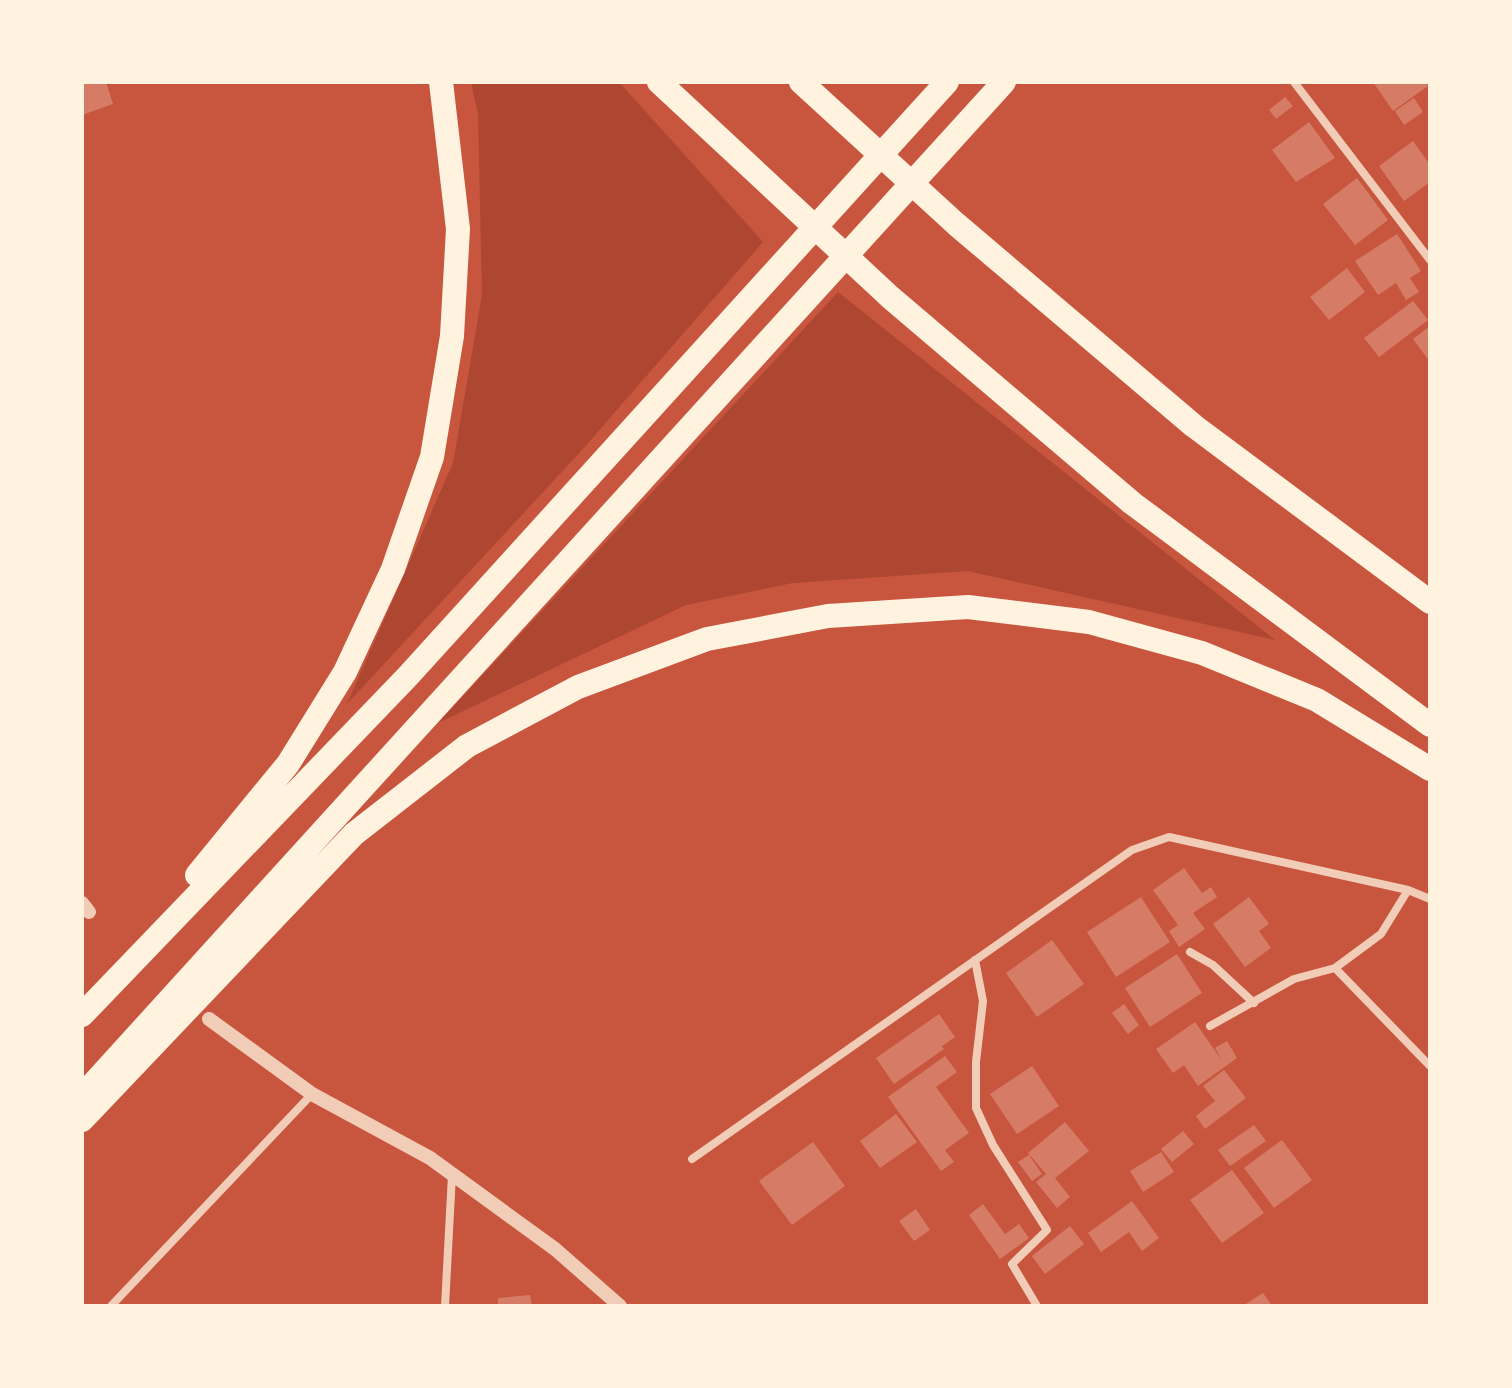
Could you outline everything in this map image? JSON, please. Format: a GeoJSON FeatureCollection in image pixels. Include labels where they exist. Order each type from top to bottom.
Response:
{"type":"FeatureCollection","features":[{"type":"Feature","properties":{"kind":"highway"},"geometry":{"type":"LineString","coordinates":[[82,1004],[152,930],[288,764],[345,672],[393,569],[432,457],[452,336],[458,229],[441,82]]}},
{"type":"Feature","properties":{"kind":"highway"},"geometry":{"type":"LineString","coordinates":[[659,82],[890,297],[1132,503],[1430,725]]}},
{"type":"Feature","properties":{"kind":"highway"},"geometry":{"type":"LineString","coordinates":[[801,82],[956,224],[1194,426],[1430,602]]}},
{"type":"Feature","properties":{"kind":"highway"},"geometry":{"type":"LineString","coordinates":[[82,1015],[408,676],[947,82]]}},
{"type":"Feature","properties":{"kind":"highway"},"geometry":{"type":"LineString","coordinates":[[82,1096],[1004,82]]}},
{"type":"Feature","properties":{"kind":"highway"},"geometry":{"type":"LineString","coordinates":[[82,1120],[354,834],[454,756],[467,746],[578,687],[707,639],[828,616],[968,607],[1089,622],[1202,653],[1317,700],[1430,769]]}},
{"type":"Feature","properties":{"kind":"street"},"geometry":{"type":"LineString","coordinates":[[1294,82],[1430,260]]}},
{"type":"Feature","properties":{"kind":"street"},"geometry":{"type":"LineString","coordinates":[[692,1159],[1132,850],[1169,837],[1408,890],[1430,899]]}},
{"type":"Feature","properties":{"kind":"street"},"geometry":{"type":"LineString","coordinates":[[1210,1026],[1294,979],[1335,968],[1381,934],[1408,890]]}},
{"type":"Feature","properties":{"kind":"street"},"geometry":{"type":"LineString","coordinates":[[1190,952],[1213,965],[1254,1003]]}},
{"type":"Feature","properties":{"kind":"street"},"geometry":{"type":"LineString","coordinates":[[975,960],[983,1001],[976,1062],[976,1108],[993,1145],[1047,1230],[1012,1264],[1037,1306]]}},
{"type":"Feature","properties":{"kind":"street"},"geometry":{"type":"LineString","coordinates":[[1335,968],[1430,1066]]}},
{"type":"Feature","properties":{"kind":"street"},"geometry":{"type":"LineString","coordinates":[[209,1019],[312,1094],[430,1158],[555,1249],[620,1306]]}},
{"type":"Feature","properties":{"kind":"street"},"geometry":{"type":"LineString","coordinates":[[111,1306],[312,1094]]}},
{"type":"Feature","properties":{"kind":"street"},"geometry":{"type":"LineString","coordinates":[[445,1306],[452,1174]]}},
{"type":"Feature","properties":{"kind":"shaded area"},"geometry":{"type":"Polygon","coordinates":[[[471,82],[619,82],[763,242],[582,450],[347,704],[453,463],[482,295],[478,114],[471,82]]]}},
{"type":"Feature","properties":{"kind":"shaded area"},"geometry":{"type":"Polygon","coordinates":[[[838,292],[1275,640],[968,571],[793,583],[686,605],[438,723],[838,292]]]}},
{"type":"Feature","properties":{"kind":"building"},"geometry":{"type":"Polygon","coordinates":[[[82,82],[106,82],[113,104],[82,115],[82,82]]]}},
{"type":"Feature","properties":{"kind":"building"},"geometry":{"type":"Polygon","coordinates":[[[1373,82],[1425,82],[1428,86],[1393,111],[1373,82]]]}},
{"type":"Feature","properties":{"kind":"building"},"geometry":{"type":"Polygon","coordinates":[[[1285,97],[1293,106],[1276,119],[1269,110],[1285,97]]]}},
{"type":"Feature","properties":{"kind":"building"},"geometry":{"type":"Polygon","coordinates":[[[1414,98],[1423,112],[1404,125],[1395,111],[1414,98]]]}},
{"type":"Feature","properties":{"kind":"building"},"geometry":{"type":"Polygon","coordinates":[[[1309,122],[1335,158],[1296,182],[1272,150],[1309,122]]]}},
{"type":"Feature","properties":{"kind":"building"},"geometry":{"type":"Polygon","coordinates":[[[1413,141],[1430,165],[1430,182],[1404,201],[1379,166],[1413,141]]]}},
{"type":"Feature","properties":{"kind":"building"},"geometry":{"type":"Polygon","coordinates":[[[1357,178],[1388,220],[1355,245],[1323,204],[1357,178]]]}},
{"type":"Feature","properties":{"kind":"building"},"geometry":{"type":"Polygon","coordinates":[[[1397,234],[1421,271],[1410,278],[1419,292],[1406,300],[1396,283],[1378,295],[1355,261],[1397,234]]]}},
{"type":"Feature","properties":{"kind":"building"},"geometry":{"type":"Polygon","coordinates":[[[1347,268],[1365,292],[1329,320],[1310,297],[1347,268]]]}},
{"type":"Feature","properties":{"kind":"building"},"geometry":{"type":"Polygon","coordinates":[[[1413,301],[1428,320],[1379,357],[1364,338],[1413,301]]]}},
{"type":"Feature","properties":{"kind":"building"},"geometry":{"type":"Polygon","coordinates":[[[1430,326],[1430,362],[1413,339],[1430,326]]]}},
{"type":"Feature","properties":{"kind":"building"},"geometry":{"type":"Polygon","coordinates":[[[1184,868],[1202,893],[1211,887],[1217,897],[1193,913],[1205,929],[1179,947],[1169,931],[1178,925],[1153,890],[1184,868]]]}},
{"type":"Feature","properties":{"kind":"building"},"geometry":{"type":"Polygon","coordinates":[[[1141,897],[1170,942],[1116,977],[1087,932],[1141,897]]]}},
{"type":"Feature","properties":{"kind":"building"},"geometry":{"type":"Polygon","coordinates":[[[1249,897],[1269,924],[1259,931],[1271,948],[1245,967],[1213,924],[1249,897]]]}},
{"type":"Feature","properties":{"kind":"building"},"geometry":{"type":"Polygon","coordinates":[[[1052,940],[1084,984],[1037,1017],[1006,973],[1052,940]]]}},
{"type":"Feature","properties":{"kind":"building"},"geometry":{"type":"Polygon","coordinates":[[[1177,954],[1202,993],[1150,1027],[1125,988],[1177,954]]]}},
{"type":"Feature","properties":{"kind":"building"},"geometry":{"type":"Polygon","coordinates":[[[1124,1004],[1139,1025],[1128,1034],[1112,1013],[1124,1004]]]}},
{"type":"Feature","properties":{"kind":"building"},"geometry":{"type":"Polygon","coordinates":[[[939,1014],[955,1037],[942,1046],[944,1049],[894,1084],[876,1058],[939,1014]]]}},
{"type":"Feature","properties":{"kind":"building"},"geometry":{"type":"Polygon","coordinates":[[[1195,1022],[1223,1062],[1215,1048],[1227,1041],[1237,1058],[1198,1086],[1184,1065],[1173,1073],[1156,1049],[1195,1022]]]}},
{"type":"Feature","properties":{"kind":"building"},"geometry":{"type":"Polygon","coordinates":[[[945,1056],[957,1072],[936,1087],[969,1133],[945,1150],[954,1162],[941,1171],[888,1097],[945,1056]]]}},
{"type":"Feature","properties":{"kind":"building"},"geometry":{"type":"Polygon","coordinates":[[[1032,1066],[1059,1106],[1017,1134],[990,1094],[1032,1066]]]}},
{"type":"Feature","properties":{"kind":"building"},"geometry":{"type":"Polygon","coordinates":[[[1224,1070],[1246,1098],[1205,1129],[1196,1116],[1215,1101],[1203,1086],[1224,1070]]]}},
{"type":"Feature","properties":{"kind":"building"},"geometry":{"type":"Polygon","coordinates":[[[896,1114],[917,1142],[880,1168],[860,1141],[896,1114]]]}},
{"type":"Feature","properties":{"kind":"building"},"geometry":{"type":"Polygon","coordinates":[[[1065,1122],[1089,1151],[1055,1178],[1070,1197],[1057,1208],[1036,1182],[1046,1174],[1028,1153],[1065,1122]]]}},
{"type":"Feature","properties":{"kind":"building"},"geometry":{"type":"Polygon","coordinates":[[[1254,1125],[1266,1141],[1230,1166],[1218,1150],[1254,1125]]]}},
{"type":"Feature","properties":{"kind":"building"},"geometry":{"type":"Polygon","coordinates":[[[1183,1131],[1194,1144],[1172,1162],[1161,1149],[1183,1131]]]}},
{"type":"Feature","properties":{"kind":"building"},"geometry":{"type":"Polygon","coordinates":[[[1282,1140],[1312,1180],[1274,1208],[1244,1168],[1282,1140]]]}},
{"type":"Feature","properties":{"kind":"building"},"geometry":{"type":"Polygon","coordinates":[[[813,1142],[845,1186],[792,1225],[759,1181],[813,1142]]]}},
{"type":"Feature","properties":{"kind":"building"},"geometry":{"type":"Polygon","coordinates":[[[1161,1152],[1174,1172],[1143,1192],[1130,1171],[1161,1152]]]}},
{"type":"Feature","properties":{"kind":"building"},"geometry":{"type":"Polygon","coordinates":[[[1029,1155],[1042,1174],[1032,1181],[1018,1162],[1029,1155]]]}},
{"type":"Feature","properties":{"kind":"building"},"geometry":{"type":"Polygon","coordinates":[[[1232,1170],[1264,1213],[1222,1243],[1190,1200],[1232,1170]]]}},
{"type":"Feature","properties":{"kind":"building"},"geometry":{"type":"Polygon","coordinates":[[[1132,1201],[1159,1238],[1142,1251],[1129,1232],[1101,1252],[1088,1233],[1132,1201]]]}},
{"type":"Feature","properties":{"kind":"building"},"geometry":{"type":"Polygon","coordinates":[[[983,1204],[1005,1234],[1019,1224],[1029,1238],[1000,1259],[969,1215],[983,1204]]]}},
{"type":"Feature","properties":{"kind":"building"},"geometry":{"type":"Polygon","coordinates":[[[916,1209],[930,1230],[914,1241],[899,1221],[916,1209]]]}},
{"type":"Feature","properties":{"kind":"building"},"geometry":{"type":"Polygon","coordinates":[[[1070,1226],[1084,1244],[1045,1274],[1032,1256],[1070,1226]]]}},
{"type":"Feature","properties":{"kind":"building"},"geometry":{"type":"Polygon","coordinates":[[[1263,1293],[1272,1306],[1243,1306],[1263,1293]]]}},
{"type":"Feature","properties":{"kind":"building"},"geometry":{"type":"Polygon","coordinates":[[[530,1295],[532,1306],[498,1306],[498,1298],[530,1295]]]}}]}
